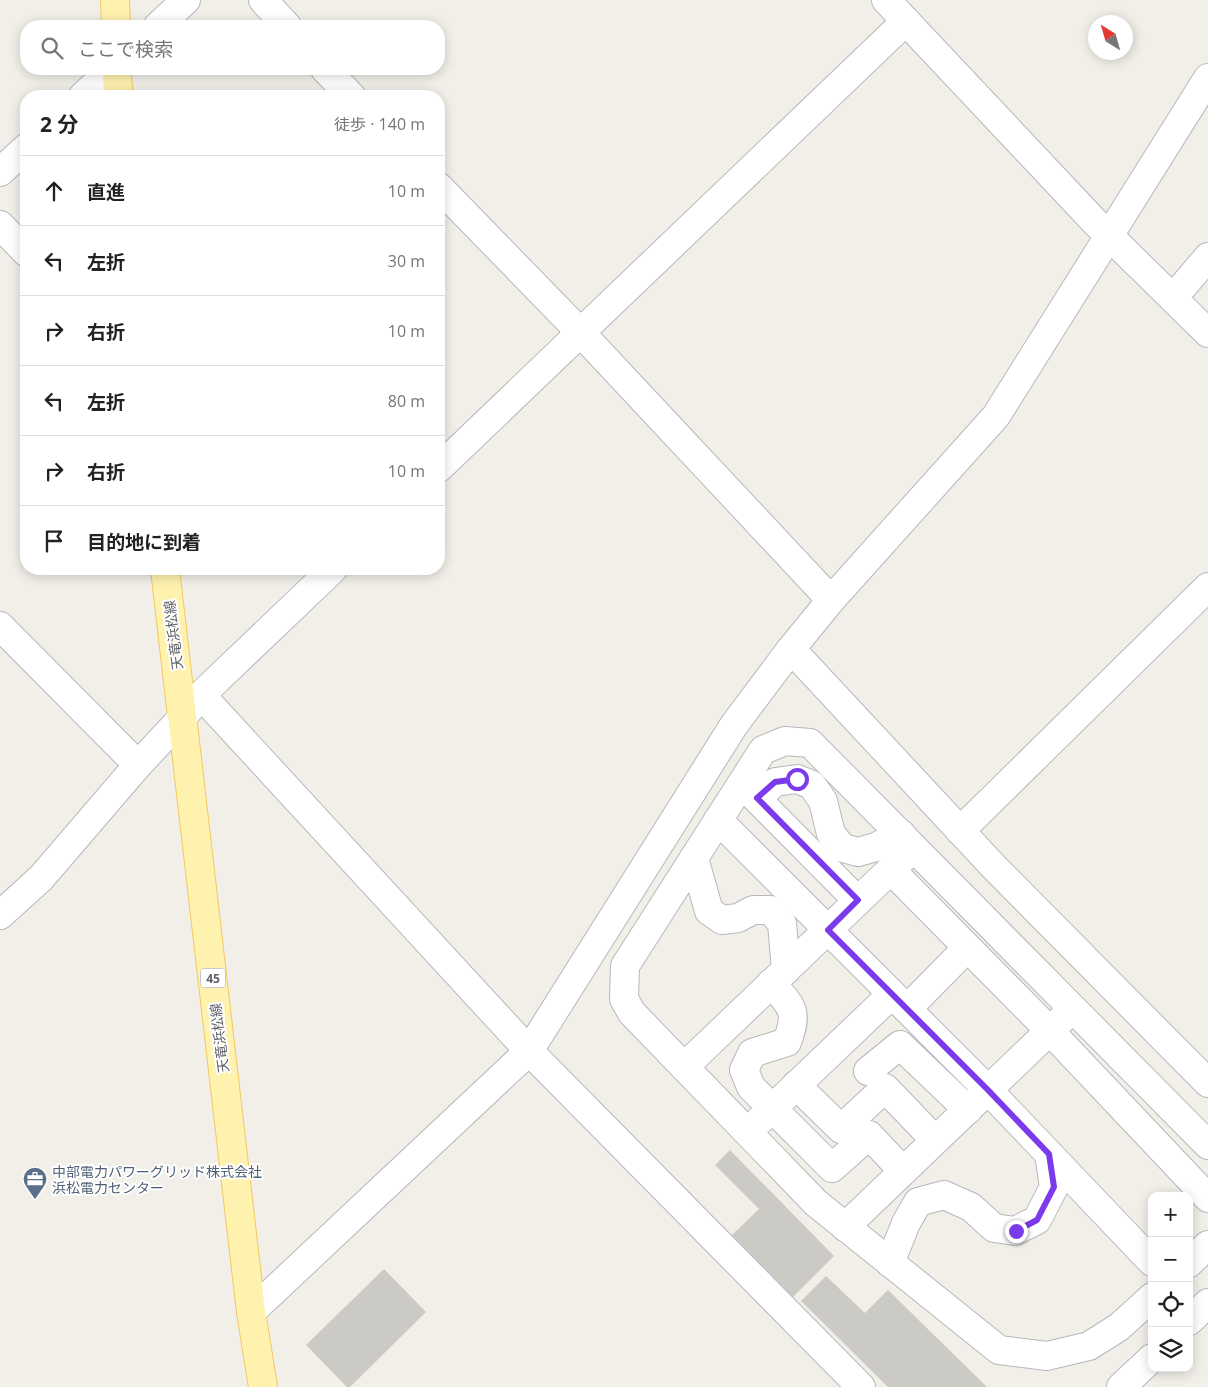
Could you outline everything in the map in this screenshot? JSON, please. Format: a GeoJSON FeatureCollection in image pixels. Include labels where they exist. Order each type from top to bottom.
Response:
{"type":"FeatureCollection","features":[{"type":"Feature","properties":{"kind":"main road"},"geometry":{"type":"LineString","coordinates":[[115,0],[116,20]]}},
{"type":"Feature","properties":{"kind":"main road"},"geometry":{"type":"LineString","coordinates":[[116,75],[118,90]]}},
{"type":"Feature","properties":{"kind":"main road","name":"天竜浜松線"},"geometry":{"type":"LineString","coordinates":[[166,575],[251,1312],[263,1387]]}},
{"type":"Feature","properties":{"kind":"street"},"geometry":{"type":"LineString","coordinates":[[164,20],[186,0]]}},
{"type":"Feature","properties":{"kind":"street"},"geometry":{"type":"LineString","coordinates":[[263,0],[281,20]]}},
{"type":"Feature","properties":{"kind":"street"},"geometry":{"type":"LineString","coordinates":[[886,0],[1094,221],[1208,333]]}},
{"type":"Feature","properties":{"kind":"street"},"geometry":{"type":"LineString","coordinates":[[445,462],[906,21]]}},
{"type":"Feature","properties":{"kind":"street"},"geometry":{"type":"LineString","coordinates":[[90,90],[108,75]]}},
{"type":"Feature","properties":{"kind":"street"},"geometry":{"type":"LineString","coordinates":[[331,75],[345,90]]}},
{"type":"Feature","properties":{"kind":"street"},"geometry":{"type":"LineString","coordinates":[[251,1312],[529,1051],[734,724],[831,600],[996,416],[1208,78]]}},
{"type":"Feature","properties":{"kind":"street"},"geometry":{"type":"LineString","coordinates":[[0,172],[20,154]]}},
{"type":"Feature","properties":{"kind":"street"},"geometry":{"type":"LineString","coordinates":[[445,193],[581,333],[831,600]]}},
{"type":"Feature","properties":{"kind":"street"},"geometry":{"type":"LineString","coordinates":[[0,224],[20,246]]}},
{"type":"Feature","properties":{"kind":"street"},"geometry":{"type":"LineString","coordinates":[[1173,298],[1208,257]]}},
{"type":"Feature","properties":{"kind":"street"},"geometry":{"type":"LineString","coordinates":[[0,915],[41,878],[201,695],[327,575]]}},
{"type":"Feature","properties":{"kind":"street"},"geometry":{"type":"LineString","coordinates":[[960,831],[1208,587]]}},
{"type":"Feature","properties":{"kind":"street"},"geometry":{"type":"LineString","coordinates":[[0,626],[138,765]]}},
{"type":"Feature","properties":{"kind":"street"},"geometry":{"type":"LineString","coordinates":[[791,649],[995,868],[1208,1083]]}},
{"type":"Feature","properties":{"kind":"street"},"geometry":{"type":"LineString","coordinates":[[201,695],[529,1051],[862,1387]]}},
{"type":"Feature","properties":{"kind":"street"},"geometry":{"type":"LineString","coordinates":[[1148,1301],[1119,1327],[1089,1346],[1047,1356],[999,1350],[816,1203],[632,1013],[624,999],[625,966],[718,820],[749,790],[763,750],[785,741],[810,743],[1208,1145]]}},
{"type":"Feature","properties":{"kind":"street"},"geometry":{"type":"LineString","coordinates":[[749,790],[775,782],[797,779],[812,785],[823,801],[830,834],[843,848],[858,852],[907,841]]}},
{"type":"Feature","properties":{"kind":"street"},"geometry":{"type":"LineString","coordinates":[[749,790],[858,900]]}},
{"type":"Feature","properties":{"kind":"street"},"geometry":{"type":"LineString","coordinates":[[718,820],[988,1090],[1148,1258]]}},
{"type":"Feature","properties":{"kind":"street"},"geometry":{"type":"LineString","coordinates":[[684,1067],[890,870],[907,841]]}},
{"type":"Feature","properties":{"kind":"street"},"geometry":{"type":"LineString","coordinates":[[694,858],[709,911],[722,920],[738,918],[753,910],[770,910],[782,923],[779,977],[791,1006],[793,1026],[787,1042],[752,1053],[744,1070],[752,1087],[832,1168],[869,1135],[903,1171]]}},
{"type":"Feature","properties":{"kind":"street"},"geometry":{"type":"LineString","coordinates":[[890,870],[1050,1031],[1208,1198]]}},
{"type":"Feature","properties":{"kind":"street"},"geometry":{"type":"LineString","coordinates":[[747,1132],[840,1043],[899,1001],[967,948]]}},
{"type":"Feature","properties":{"kind":"street"},"geometry":{"type":"LineString","coordinates":[[845,1227],[1073,1008]]}},
{"type":"Feature","properties":{"kind":"street"},"geometry":{"type":"LineString","coordinates":[[840,1043],[935,1140]]}},
{"type":"Feature","properties":{"kind":"street"},"geometry":{"type":"LineString","coordinates":[[796,1085],[841,1130],[900,1045],[968,1110]]}},
{"type":"Feature","properties":{"kind":"street"},"geometry":{"type":"LineString","coordinates":[[890,1263],[906,1223],[918,1202],[944,1195],[971,1207],[994,1228],[1016,1231],[1037,1220],[1054,1187],[1049,1154]]}},
{"type":"Feature","properties":{"kind":"street"},"geometry":{"type":"LineString","coordinates":[[1193,1259],[1208,1246]]}},
{"type":"Feature","properties":{"kind":"street"},"geometry":{"type":"LineString","coordinates":[[1193,1317],[1208,1303]]}},
{"type":"Feature","properties":{"kind":"street"},"geometry":{"type":"LineString","coordinates":[[1121,1387],[1148,1362]]}},
{"type":"Feature","properties":{"kind":"building"},"geometry":{"type":"Polygon","coordinates":[[[730,1150],[834,1256],[793,1297],[732,1235],[759,1209],[715,1165],[730,1150]]]}},
{"type":"Feature","properties":{"kind":"building"},"geometry":{"type":"Polygon","coordinates":[[[384,1269],[426,1312],[350,1387],[347,1387],[306,1345],[384,1269]]]}},
{"type":"Feature","properties":{"kind":"building"},"geometry":{"type":"Polygon","coordinates":[[[826,1276],[865,1313],[888,1290],[987,1387],[888,1387],[801,1301],[826,1276]]]}},
{"type":"Feature","properties":{"kind":"place","name":"中部電力パワーグリッド株式会社 浜松電力センター"},"geometry":{"type":"Point","coordinates":[35,1200]}},
{"type":"Feature","properties":{"kind":"route"},"geometry":{"type":"LineString","coordinates":[[797,779],[775,782],[757,798],[858,900],[828,930],[988,1090],[1049,1154],[1054,1187],[1037,1220],[1016,1231]]}}]}
